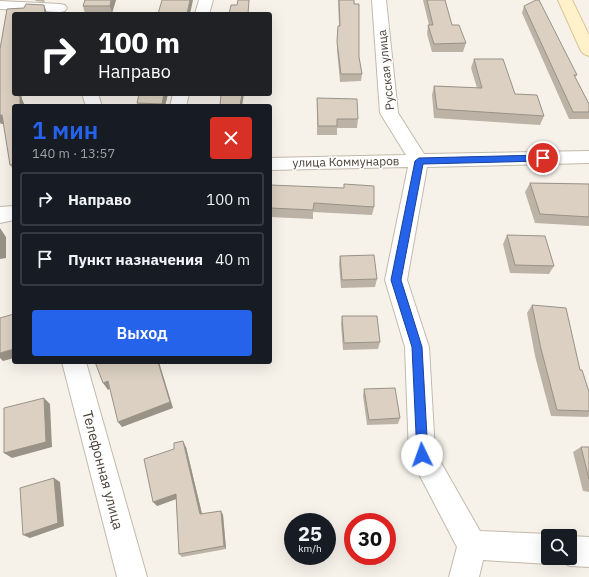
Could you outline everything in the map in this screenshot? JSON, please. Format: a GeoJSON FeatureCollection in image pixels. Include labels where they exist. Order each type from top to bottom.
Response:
{"type":"FeatureCollection","features":[{"type":"Feature","properties":{"kind":"street"},"geometry":{"type":"LineString","coordinates":[[203,12],[206,0]]}},
{"type":"Feature","properties":{"kind":"street","name":"Русская улица"},"geometry":{"type":"LineString","coordinates":[[379,0],[389,113],[419,161]]}},
{"type":"Feature","properties":{"kind":"street"},"geometry":{"type":"LineString","coordinates":[[565,0],[589,51]]}},
{"type":"Feature","properties":{"kind":"street"},"geometry":{"type":"LineString","coordinates":[[0,6],[62,7]]}},
{"type":"Feature","properties":{"kind":"street","name":"улица Коммунаров"},"geometry":{"type":"LineString","coordinates":[[272,164],[589,157]]}},
{"type":"Feature","properties":{"kind":"street"},"geometry":{"type":"LineString","coordinates":[[419,161],[396,280],[417,347],[422,455],[472,545],[464,577]]}},
{"type":"Feature","properties":{"kind":"street"},"geometry":{"type":"LineString","coordinates":[[0,215],[12,213]]}},
{"type":"Feature","properties":{"kind":"street","name":"Телефонная улица"},"geometry":{"type":"LineString","coordinates":[[75,364],[132,577]]}},
{"type":"Feature","properties":{"kind":"street"},"geometry":{"type":"LineString","coordinates":[[472,545],[541,550]]}},
{"type":"Feature","properties":{"kind":"street"},"geometry":{"type":"LineString","coordinates":[[577,551],[589,552]]}},
{"type":"Feature","properties":{"kind":"building"},"geometry":{"type":"Polygon","coordinates":[[[85,0],[111,0],[110,6],[83,6],[85,0]]]}},
{"type":"Feature","properties":{"kind":"building"},"geometry":{"type":"Polygon","coordinates":[[[162,0],[190,0],[187,12],[159,12],[162,0]]]}},
{"type":"Feature","properties":{"kind":"building"},"geometry":{"type":"Polygon","coordinates":[[[238,0],[249,0],[248,12],[229,12],[231,5],[237,5],[238,0]]]}},
{"type":"Feature","properties":{"kind":"building"},"geometry":{"type":"Polygon","coordinates":[[[339,0],[354,0],[354,4],[359,4],[359,57],[362,74],[341,74],[337,42],[338,26],[340,26],[339,0]]]}},
{"type":"Feature","properties":{"kind":"building"},"geometry":{"type":"Polygon","coordinates":[[[427,0],[445,0],[452,25],[459,25],[466,43],[434,44],[428,25],[433,25],[427,0]]]}},
{"type":"Feature","properties":{"kind":"building"},"geometry":{"type":"Polygon","coordinates":[[[539,0],[577,75],[574,75],[589,104],[589,112],[573,112],[524,6],[539,0]]]}},
{"type":"Feature","properties":{"kind":"building"},"geometry":{"type":"Polygon","coordinates":[[[26,4],[44,5],[45,12],[12,12],[12,96],[20,96],[20,104],[12,104],[12,164],[10,165],[2,115],[0,115],[0,49],[7,9],[24,8],[26,4]]]}},
{"type":"Feature","properties":{"kind":"building"},"geometry":{"type":"Polygon","coordinates":[[[474,59],[503,59],[515,94],[537,95],[544,116],[437,109],[434,86],[482,88],[474,59]]]}},
{"type":"Feature","properties":{"kind":"building"},"geometry":{"type":"Polygon","coordinates":[[[139,96],[164,96],[162,104],[137,103],[139,96]]]}},
{"type":"Feature","properties":{"kind":"building"},"geometry":{"type":"Polygon","coordinates":[[[221,96],[242,96],[240,104],[220,104],[221,96]]]}},
{"type":"Feature","properties":{"kind":"building"},"geometry":{"type":"Polygon","coordinates":[[[317,98],[357,99],[358,119],[337,119],[337,126],[318,126],[317,98]]]}},
{"type":"Feature","properties":{"kind":"building"},"geometry":{"type":"Polygon","coordinates":[[[530,183],[589,184],[589,217],[540,214],[530,183]]]}},
{"type":"Feature","properties":{"kind":"building"},"geometry":{"type":"Polygon","coordinates":[[[344,184],[374,186],[374,207],[314,203],[313,210],[272,208],[272,185],[344,188],[344,184]]]}},
{"type":"Feature","properties":{"kind":"building"},"geometry":{"type":"Polygon","coordinates":[[[507,235],[545,236],[554,266],[515,265],[507,235]]]}},
{"type":"Feature","properties":{"kind":"building"},"geometry":{"type":"Polygon","coordinates":[[[374,255],[377,279],[342,280],[340,256],[374,255]]]}},
{"type":"Feature","properties":{"kind":"building"},"geometry":{"type":"Polygon","coordinates":[[[532,305],[566,308],[580,370],[582,370],[589,392],[589,411],[557,410],[541,349],[532,305]]]}},
{"type":"Feature","properties":{"kind":"building"},"geometry":{"type":"Polygon","coordinates":[[[12,315],[12,350],[0,353],[0,318],[12,315]]]}},
{"type":"Feature","properties":{"kind":"building"},"geometry":{"type":"Polygon","coordinates":[[[342,316],[377,316],[380,342],[344,343],[342,316]]]}},
{"type":"Feature","properties":{"kind":"building"},"geometry":{"type":"Polygon","coordinates":[[[96,364],[159,364],[170,402],[118,422],[108,381],[103,383],[96,364]]]}},
{"type":"Feature","properties":{"kind":"building"},"geometry":{"type":"Polygon","coordinates":[[[395,388],[400,418],[369,420],[364,389],[395,388]]]}},
{"type":"Feature","properties":{"kind":"building"},"geometry":{"type":"Polygon","coordinates":[[[44,398],[46,442],[4,453],[4,408],[44,398]]]}},
{"type":"Feature","properties":{"kind":"building"},"geometry":{"type":"Polygon","coordinates":[[[183,441],[200,514],[221,511],[224,546],[179,554],[176,494],[153,502],[144,459],[174,449],[174,443],[183,441]]]}},
{"type":"Feature","properties":{"kind":"building"},"geometry":{"type":"Polygon","coordinates":[[[581,447],[589,447],[589,479],[581,447]]]}},
{"type":"Feature","properties":{"kind":"building"},"geometry":{"type":"Polygon","coordinates":[[[54,478],[58,523],[23,535],[20,488],[54,478]]]}},
{"type":"Feature","properties":{"kind":"route"},"geometry":{"type":"LineString","coordinates":[[422,455],[417,347],[396,280],[419,161],[543,158]]}}]}
